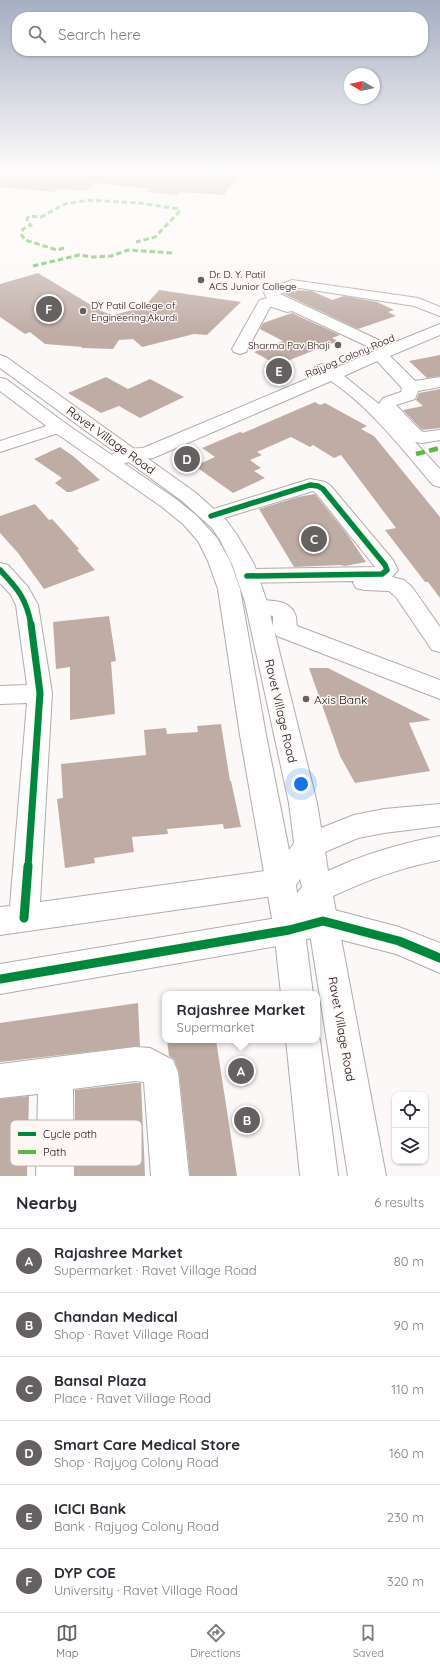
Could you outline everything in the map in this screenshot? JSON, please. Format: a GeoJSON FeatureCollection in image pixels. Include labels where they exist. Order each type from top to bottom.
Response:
{"type":"FeatureCollection","features":[{"type":"Feature","properties":{"kind":"street"},"geometry":{"type":"LineString","coordinates":[[411,387],[377,353],[272,296],[271,293],[292,284],[300,284],[418,302],[440,312]]}},
{"type":"Feature","properties":{"kind":"street"},"geometry":{"type":"LineString","coordinates":[[240,349],[265,303],[269,301],[274,302],[377,353],[440,342]]}},
{"type":"Feature","properties":{"kind":"street","name":"Rajyog Colony Road"},"geometry":{"type":"LineString","coordinates":[[377,353],[440,318]]}},
{"type":"Feature","properties":{"kind":"street","name":"Rajyog Colony Road"},"geometry":{"type":"LineString","coordinates":[[121,458],[146,454],[327,372],[440,329]]}},
{"type":"Feature","properties":{"kind":"street","name":"Ravet Village Road"},"geometry":{"type":"LineString","coordinates":[[0,360],[121,458],[169,503],[190,520],[207,538],[219,561],[229,589],[247,704],[289,930],[297,991]]}},
{"type":"Feature","properties":{"kind":"street"},"geometry":{"type":"LineString","coordinates":[[327,372],[372,408],[440,481]]}},
{"type":"Feature","properties":{"kind":"street"},"geometry":{"type":"LineString","coordinates":[[411,387],[440,382]]}},
{"type":"Feature","properties":{"kind":"street","name":"Ravet Village Road"},"geometry":{"type":"LineString","coordinates":[[0,383],[59,426],[121,458],[189,497],[211,516],[230,539],[243,564],[251,590],[303,803],[309,846],[367,1176]]}},
{"type":"Feature","properties":{"kind":"street"},"geometry":{"type":"LineString","coordinates":[[411,387],[409,395],[389,402],[387,405],[388,409],[415,435],[422,438],[440,435]]}},
{"type":"Feature","properties":{"kind":"street"},"geometry":{"type":"LineString","coordinates":[[0,447],[59,426]]}},
{"type":"Feature","properties":{"kind":"street"},"geometry":{"type":"LineString","coordinates":[[211,516],[310,485],[318,486],[323,489],[380,559],[387,570],[382,574],[251,590]]}},
{"type":"Feature","properties":{"kind":"street"},"geometry":{"type":"LineString","coordinates":[[0,570],[20,592],[27,605],[40,693],[12,920],[280,882],[309,846],[354,827],[384,821],[440,815]]}},
{"type":"Feature","properties":{"kind":"street"},"geometry":{"type":"LineString","coordinates":[[251,590],[386,583],[396,585],[404,592],[440,644]]}},
{"type":"Feature","properties":{"kind":"street"},"geometry":{"type":"LineString","coordinates":[[251,590],[282,611],[284,614],[285,630],[440,690]]}},
{"type":"Feature","properties":{"kind":"street"},"geometry":{"type":"LineString","coordinates":[[0,695],[40,693]]}},
{"type":"Feature","properties":{"kind":"street"},"geometry":{"type":"LineString","coordinates":[[289,930],[317,890],[353,874],[405,855],[440,848]]}},
{"type":"Feature","properties":{"kind":"street"},"geometry":{"type":"LineString","coordinates":[[0,979],[289,930],[323,921],[399,941],[440,958]]}},
{"type":"Feature","properties":{"kind":"street"},"geometry":{"type":"LineString","coordinates":[[303,1043],[319,1176]]}},
{"type":"Feature","properties":{"kind":"street"},"geometry":{"type":"LineString","coordinates":[[0,1081],[135,1064],[150,1065],[161,1072],[170,1176]]}},
{"type":"Feature","properties":{"kind":"street"},"geometry":{"type":"LineString","coordinates":[[56,1074],[56,1120]]}},
{"type":"Feature","properties":{"kind":"street"},"geometry":{"type":"LineString","coordinates":[[55,1166],[55,1176]]}},
{"type":"Feature","properties":{"kind":"building"},"geometry":{"type":"Polygon","coordinates":[[[38,273],[101,311],[113,315],[144,307],[159,290],[241,302],[207,335],[194,334],[142,347],[133,339],[119,340],[113,349],[82,348],[45,344],[30,332],[25,334],[0,317],[0,284],[38,273]]]}},
{"type":"Feature","properties":{"kind":"building"},"geometry":{"type":"Polygon","coordinates":[[[294,290],[312,291],[332,300],[344,296],[377,302],[394,310],[388,312],[396,316],[358,329],[284,294],[294,290]]]}},
{"type":"Feature","properties":{"kind":"building"},"geometry":{"type":"Polygon","coordinates":[[[292,313],[340,335],[332,338],[338,341],[277,365],[254,352],[283,341],[260,329],[263,323],[292,313]]]}},
{"type":"Feature","properties":{"kind":"building"},"geometry":{"type":"Polygon","coordinates":[[[440,355],[440,376],[427,378],[409,361],[440,355]]]}},
{"type":"Feature","properties":{"kind":"building"},"geometry":{"type":"Polygon","coordinates":[[[106,377],[128,389],[150,379],[184,397],[140,418],[119,406],[101,413],[68,393],[106,377]]]}},
{"type":"Feature","properties":{"kind":"building"},"geometry":{"type":"Polygon","coordinates":[[[440,389],[440,428],[422,430],[403,410],[423,406],[416,400],[419,393],[440,389]]]}},
{"type":"Feature","properties":{"kind":"building"},"geometry":{"type":"Polygon","coordinates":[[[315,402],[320,405],[325,403],[367,426],[361,429],[374,436],[440,517],[440,598],[428,582],[425,582],[385,530],[396,528],[341,455],[334,458],[313,445],[310,447],[291,437],[257,452],[262,455],[250,460],[261,468],[254,471],[265,478],[233,493],[195,466],[215,457],[202,448],[240,432],[243,433],[315,402]]]}},
{"type":"Feature","properties":{"kind":"building"},"geometry":{"type":"Polygon","coordinates":[[[60,447],[73,456],[100,480],[71,492],[67,492],[55,483],[62,478],[34,459],[60,447]]]}},
{"type":"Feature","properties":{"kind":"building"},"geometry":{"type":"Polygon","coordinates":[[[315,494],[347,534],[366,562],[345,566],[294,567],[259,509],[298,497],[315,494]]]}},
{"type":"Feature","properties":{"kind":"building"},"geometry":{"type":"Polygon","coordinates":[[[35,504],[49,520],[52,519],[63,531],[79,549],[77,550],[95,570],[44,589],[18,553],[0,533],[0,516],[35,504]]]}},
{"type":"Feature","properties":{"kind":"building"},"geometry":{"type":"Polygon","coordinates":[[[109,616],[116,661],[111,662],[115,714],[70,720],[70,667],[56,669],[53,622],[109,616]]]}},
{"type":"Feature","properties":{"kind":"building"},"geometry":{"type":"Polygon","coordinates":[[[309,668],[328,668],[431,720],[409,723],[430,771],[355,783],[340,756],[309,668]]]}},
{"type":"Feature","properties":{"kind":"building"},"geometry":{"type":"Polygon","coordinates":[[[221,724],[230,781],[241,827],[224,829],[223,824],[167,829],[168,834],[132,837],[134,852],[94,858],[95,863],[65,868],[57,799],[63,798],[61,764],[146,755],[144,730],[166,728],[167,734],[198,732],[197,726],[221,724]]]}},
{"type":"Feature","properties":{"kind":"building"},"geometry":{"type":"Polygon","coordinates":[[[138,1003],[140,1046],[0,1062],[0,1023],[138,1003]]]}},
{"type":"Feature","properties":{"kind":"building"},"geometry":{"type":"Polygon","coordinates":[[[167,1043],[216,1043],[237,1176],[190,1176],[179,1072],[174,1059],[169,1056],[167,1043]]]}},
{"type":"Feature","properties":{"kind":"building"},"geometry":{"type":"Polygon","coordinates":[[[141,1083],[145,1176],[75,1176],[75,1166],[142,1166],[142,1120],[75,1120],[75,1090],[141,1083]]]}},
{"type":"Feature","properties":{"kind":"building"},"geometry":{"type":"Polygon","coordinates":[[[29,1096],[28,1120],[10,1120],[10,1166],[27,1166],[27,1176],[0,1176],[0,1099],[29,1096]]]}},
{"type":"Feature","properties":{"kind":"marked path"},"geometry":{"type":"LineString","coordinates":[[29,224],[31,225],[23,229],[21,234],[25,240],[57,250],[64,248]]}},
{"type":"Feature","properties":{"kind":"marked path"},"geometry":{"type":"LineString","coordinates":[[136,242],[155,237],[168,224]]}},
{"type":"Feature","properties":{"kind":"marked path"},"geometry":{"type":"LineString","coordinates":[[33,266],[79,255],[94,257],[111,256],[128,250],[173,253]]}},
{"type":"Feature","properties":{"kind":"marked path"},"geometry":{"type":"LineString","coordinates":[[416,454],[440,448]]}},
{"type":"Feature","properties":{"kind":"cycle path"},"geometry":{"type":"LineString","coordinates":[[211,516],[310,485],[318,486],[323,489],[385,565],[387,570],[382,574],[247,576]]}},
{"type":"Feature","properties":{"kind":"cycle path"},"geometry":{"type":"LineString","coordinates":[[0,570],[20,592],[27,605],[40,693],[24,918]]}},
{"type":"Feature","properties":{"kind":"cycle path"},"geometry":{"type":"LineString","coordinates":[[0,979],[289,930],[323,921],[399,941],[440,958]]}},
{"type":"Feature","properties":{"kind":"place","name":"Dr. D. Y. Patil ACS Junior College"},"geometry":{"type":"Point","coordinates":[201,280]}},
{"type":"Feature","properties":{"kind":"place","name":"DYP COE"},"geometry":{"type":"Point","coordinates":[49,309]}},
{"type":"Feature","properties":{"kind":"place","name":"DY Patil College of Engineering,Akurdi"},"geometry":{"type":"Point","coordinates":[83,311]}},
{"type":"Feature","properties":{"kind":"place","name":"Sharma Pav Bhaji"},"geometry":{"type":"Point","coordinates":[338,345]}},
{"type":"Feature","properties":{"kind":"place","name":"ICICI Bank"},"geometry":{"type":"Point","coordinates":[279,371]}},
{"type":"Feature","properties":{"kind":"place","name":"Smart Care Medical Store"},"geometry":{"type":"Point","coordinates":[187,459]}},
{"type":"Feature","properties":{"kind":"place","name":"Bansal Plaza"},"geometry":{"type":"Point","coordinates":[314,539]}},
{"type":"Feature","properties":{"kind":"place","name":"Axis Bank"},"geometry":{"type":"Point","coordinates":[306,699]}},
{"type":"Feature","properties":{"kind":"place","name":"Rajashree Market"},"geometry":{"type":"Point","coordinates":[241,1071]}},
{"type":"Feature","properties":{"kind":"place","name":"Chandan Medical"},"geometry":{"type":"Point","coordinates":[247,1120]}}]}
